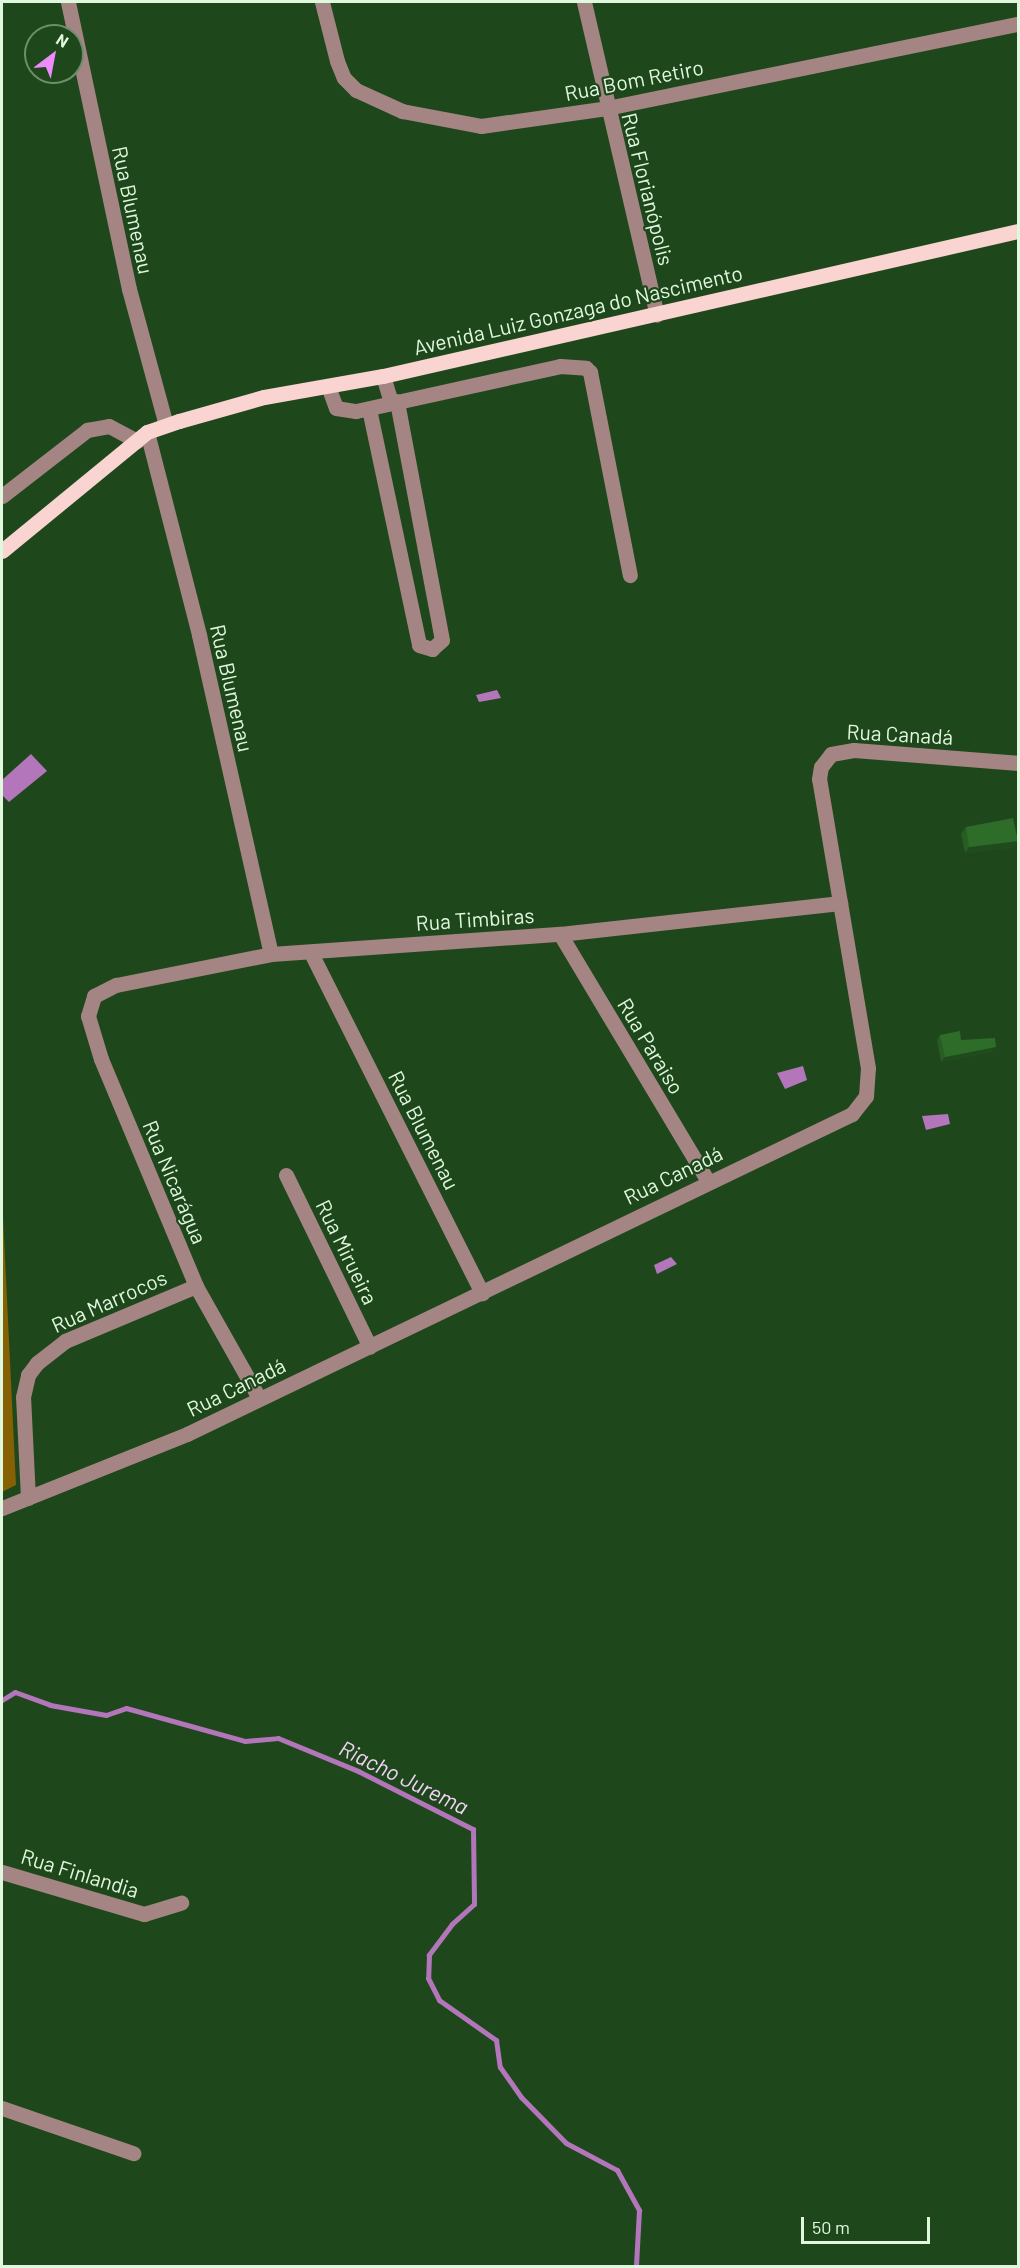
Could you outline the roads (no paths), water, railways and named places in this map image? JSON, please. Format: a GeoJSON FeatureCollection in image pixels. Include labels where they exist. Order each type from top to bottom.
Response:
{"type":"FeatureCollection","features":[{"type":"Feature","properties":{"kind":"main road","name":"Avenida Luiz Gonzaga do Nascimento"},"geometry":{"type":"LineString","coordinates":[[2,551],[142,437],[166,425],[264,397],[383,376],[1018,231]]}},
{"type":"Feature","properties":{"kind":"street","name":"Rua Blumenau"},"geometry":{"type":"LineString","coordinates":[[68,2],[129,289],[166,425]]}},
{"type":"Feature","properties":{"kind":"street","name":"Rua Bom Retiro"},"geometry":{"type":"LineString","coordinates":[[322,2],[344,78],[375,102],[402,111],[482,126],[607,108],[1018,24]]}},
{"type":"Feature","properties":{"kind":"street","name":"Rua Florianópolis"},"geometry":{"type":"LineString","coordinates":[[584,2],[657,315]]}},
{"type":"Feature","properties":{"kind":"street"},"geometry":{"type":"LineString","coordinates":[[328,386],[336,408],[345,412],[369,409],[560,366],[577,364],[590,372],[630,574]]}},
{"type":"Feature","properties":{"kind":"street"},"geometry":{"type":"LineString","coordinates":[[369,409],[419,645],[432,649],[442,640],[394,402],[383,376]]}},
{"type":"Feature","properties":{"kind":"street"},"geometry":{"type":"LineString","coordinates":[[2,496],[87,430],[109,426],[142,437]]}},
{"type":"Feature","properties":{"kind":"street","name":"Rua Blumenau"},"geometry":{"type":"LineString","coordinates":[[142,437],[199,635],[271,954]]}},
{"type":"Feature","properties":{"kind":"street","name":"Rua Canadá"},"geometry":{"type":"LineString","coordinates":[[2,1508],[144,1452],[482,1293],[707,1180],[842,1120],[862,1105],[869,1086],[868,1068],[819,779],[821,767],[831,754],[854,750],[1018,763]]}},
{"type":"Feature","properties":{"kind":"street","name":"Rua Timbiras"},"geometry":{"type":"LineString","coordinates":[[116,985],[271,954],[560,934],[840,903]]}},
{"type":"Feature","properties":{"kind":"street","name":"Rua Paraiso"},"geometry":{"type":"LineString","coordinates":[[560,934],[707,1180]]}},
{"type":"Feature","properties":{"kind":"street","name":"Rua Blumenau"},"geometry":{"type":"LineString","coordinates":[[311,953],[482,1293]]}},
{"type":"Feature","properties":{"kind":"street","name":"Rua Nicarágua"},"geometry":{"type":"LineString","coordinates":[[116,985],[103,990],[89,1004],[93,1036],[196,1286],[259,1398]]}},
{"type":"Feature","properties":{"kind":"street","name":"Rua Mirueira"},"geometry":{"type":"LineString","coordinates":[[286,1175],[369,1347]]}},
{"type":"Feature","properties":{"kind":"street","name":"Rua Marrocos"},"geometry":{"type":"LineString","coordinates":[[28,1498],[23,1397],[28,1375],[37,1363],[65,1341],[196,1286]]}},
{"type":"Feature","properties":{"kind":"street","name":"Rua Finlandia"},"geometry":{"type":"LineString","coordinates":[[2,1872],[144,1914],[181,1903]]}},
{"type":"Feature","properties":{"kind":"street"},"geometry":{"type":"LineString","coordinates":[[2,2108],[133,2153]]}},
{"type":"Feature","properties":{"kind":"waterway","name":"Riacho Jurema"},"geometry":{"type":"LineString","coordinates":[[2,1700],[15,1692],[50,1705],[106,1715],[126,1708],[245,1741],[278,1738],[358,1771],[473,1829],[474,1904],[452,1924],[429,1955],[428,1978],[439,2000],[496,2040],[500,2067],[521,2097],[566,2143],[617,2170],[639,2210],[636,2266]]}}]}
